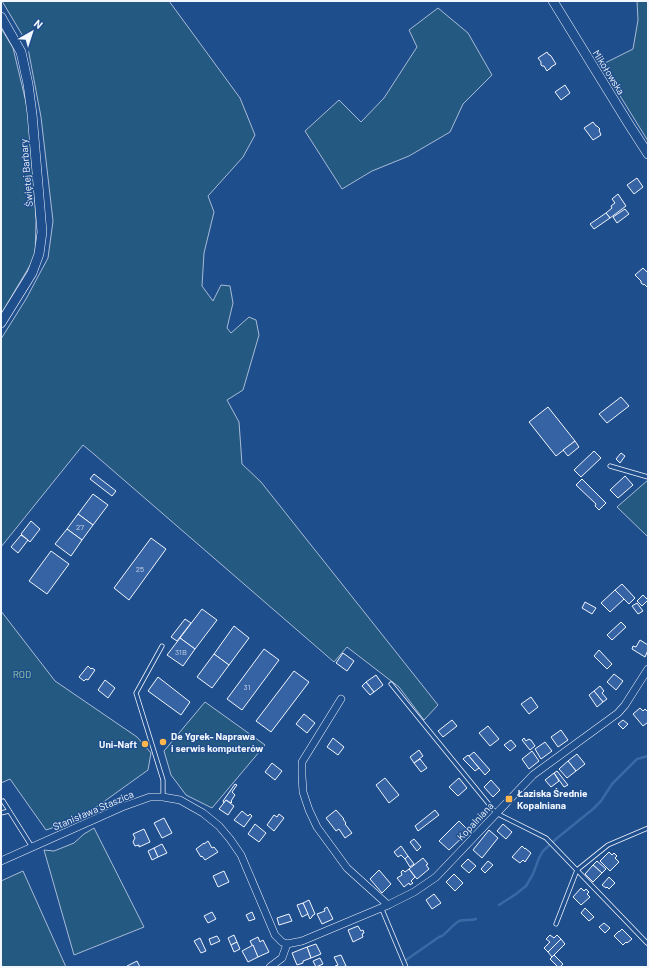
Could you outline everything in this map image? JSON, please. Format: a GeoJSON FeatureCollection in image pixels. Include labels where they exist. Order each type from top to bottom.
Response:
{"type":"FeatureCollection","features":[{"type":"Feature","properties":{"kind":"street","name":"Mikołowska"},"geometry":{"type":"LineString","coordinates":[[553,1],[648,154]]}},
{"type":"Feature","properties":{"kind":"street","name":"Świętej Barbary"},"geometry":{"type":"LineString","coordinates":[[1,17],[21,52],[28,84],[42,232],[39,254],[32,273],[1,323]]}},
{"type":"Feature","properties":{"kind":"street","name":"Kopalniana"},"geometry":{"type":"LineString","coordinates":[[286,944],[302,941],[384,906],[414,892],[436,877],[533,775],[618,713],[625,705],[648,669]]}},
{"type":"Feature","properties":{"kind":"street"},"geometry":{"type":"LineString","coordinates":[[341,700],[302,762],[303,792],[317,827],[347,868],[384,906]]}},
{"type":"Feature","properties":{"kind":"street","name":"Stanisława Staszica"},"geometry":{"type":"LineString","coordinates":[[1,861],[122,807],[150,797],[163,797],[180,800],[203,813],[219,826],[230,839],[241,855],[274,935],[286,944]]}},
{"type":"Feature","properties":{"kind":"street"},"geometry":{"type":"LineString","coordinates":[[270,967],[282,958],[286,944]]}},
{"type":"Feature","properties":{"kind":"lane"},"geometry":{"type":"LineString","coordinates":[[610,466],[648,477]]}},
{"type":"Feature","properties":{"kind":"lane"},"geometry":{"type":"LineString","coordinates":[[162,646],[136,693],[163,780],[163,797]]}},
{"type":"Feature","properties":{"kind":"lane"},"geometry":{"type":"LineString","coordinates":[[391,684],[496,813],[546,838],[647,943]]}},
{"type":"Feature","properties":{"kind":"lane"},"geometry":{"type":"LineString","coordinates":[[3,802],[32,847]]}},
{"type":"Feature","properties":{"kind":"lane"},"geometry":{"type":"LineString","coordinates":[[1,814],[9,811]]}},
{"type":"Feature","properties":{"kind":"lane"},"geometry":{"type":"LineString","coordinates":[[556,924],[577,870],[608,845],[648,828]]}},
{"type":"Feature","properties":{"kind":"lane"},"geometry":{"type":"LineString","coordinates":[[384,906],[406,967]]}},
{"type":"Feature","properties":{"kind":"green space"},"geometry":{"type":"Polygon","coordinates":[[[2,1],[169,1],[240,98],[255,135],[243,157],[208,196],[214,212],[204,253],[202,286],[213,301],[221,285],[230,286],[233,303],[227,328],[231,333],[249,317],[256,320],[259,335],[243,390],[227,400],[239,422],[242,464],[261,482],[438,705],[424,720],[399,687],[347,647],[334,662],[83,445],[1,547],[1,339],[26,299],[48,258],[53,221],[41,117],[27,43],[2,1]]]}},
{"type":"Feature","properties":{"kind":"green space"},"geometry":{"type":"Polygon","coordinates":[[[637,1],[648,1],[648,141],[601,65],[633,49],[638,20],[637,1]]]}},
{"type":"Feature","properties":{"kind":"green space"},"geometry":{"type":"Polygon","coordinates":[[[438,8],[468,33],[492,75],[463,104],[450,132],[409,156],[372,171],[342,189],[305,131],[339,100],[361,122],[384,98],[417,47],[409,30],[438,8]]]}},
{"type":"Feature","properties":{"kind":"green space"},"geometry":{"type":"Polygon","coordinates":[[[1,28],[13,48],[30,119],[36,221],[35,257],[1,314],[1,28]]]}},
{"type":"Feature","properties":{"kind":"green space"},"geometry":{"type":"Polygon","coordinates":[[[648,480],[648,537],[617,507],[648,480]]]}},
{"type":"Feature","properties":{"kind":"green space","name":"ROD"},"geometry":{"type":"Polygon","coordinates":[[[1,611],[55,681],[137,737],[151,753],[148,770],[81,818],[46,830],[10,779],[1,783],[1,611]]]}},
{"type":"Feature","properties":{"kind":"green space"},"geometry":{"type":"Polygon","coordinates":[[[205,702],[265,745],[212,808],[186,795],[171,775],[164,751],[205,702]]]}},
{"type":"Feature","properties":{"kind":"green space"},"geometry":{"type":"Polygon","coordinates":[[[94,828],[144,927],[74,955],[44,850],[54,851],[74,843],[94,828]]]}},
{"type":"Feature","properties":{"kind":"green space"},"geometry":{"type":"Polygon","coordinates":[[[23,871],[66,967],[1,967],[1,881],[23,871]]]}},
{"type":"Feature","properties":{"kind":"building"},"geometry":{"type":"Polygon","coordinates":[[[547,52],[556,64],[547,71],[544,66],[541,65],[538,58],[547,52]]]}},
{"type":"Feature","properties":{"kind":"building"},"geometry":{"type":"Polygon","coordinates":[[[565,85],[570,93],[561,100],[555,92],[565,85]]]}},
{"type":"Feature","properties":{"kind":"building"},"geometry":{"type":"Polygon","coordinates":[[[593,122],[600,129],[601,135],[593,140],[584,128],[593,122]]]}},
{"type":"Feature","properties":{"kind":"building"},"geometry":{"type":"Polygon","coordinates":[[[637,178],[643,187],[634,194],[627,185],[637,178]]]}},
{"type":"Feature","properties":{"kind":"building"},"geometry":{"type":"Polygon","coordinates":[[[618,194],[626,206],[610,218],[606,213],[615,203],[612,199],[618,194]]]}},
{"type":"Feature","properties":{"kind":"building"},"geometry":{"type":"Polygon","coordinates":[[[625,209],[629,214],[617,223],[613,217],[625,209]]]}},
{"type":"Feature","properties":{"kind":"building"},"geometry":{"type":"Polygon","coordinates":[[[606,213],[610,218],[594,229],[590,224],[606,213]]]}},
{"type":"Feature","properties":{"kind":"building"},"geometry":{"type":"Polygon","coordinates":[[[643,268],[647,272],[648,270],[647,287],[641,283],[635,275],[643,268]]]}},
{"type":"Feature","properties":{"kind":"building"},"geometry":{"type":"Polygon","coordinates":[[[621,397],[629,406],[607,423],[599,414],[621,397]]]}},
{"type":"Feature","properties":{"kind":"building"},"geometry":{"type":"Polygon","coordinates":[[[548,407],[575,441],[556,456],[529,422],[548,407]]]}},
{"type":"Feature","properties":{"kind":"building"},"geometry":{"type":"Polygon","coordinates":[[[575,441],[579,447],[568,456],[563,450],[575,441]]]}},
{"type":"Feature","properties":{"kind":"building"},"geometry":{"type":"Polygon","coordinates":[[[594,451],[601,458],[581,477],[574,470],[594,451]]]}},
{"type":"Feature","properties":{"kind":"building"},"geometry":{"type":"Polygon","coordinates":[[[621,453],[625,456],[620,463],[616,459],[621,453]]]}},
{"type":"Feature","properties":{"kind":"building"},"geometry":{"type":"Polygon","coordinates":[[[94,474],[116,491],[112,496],[90,479],[94,474]]]}},
{"type":"Feature","properties":{"kind":"building"},"geometry":{"type":"Polygon","coordinates":[[[625,476],[633,485],[618,498],[610,490],[625,476]]]}},
{"type":"Feature","properties":{"kind":"building"},"geometry":{"type":"Polygon","coordinates":[[[582,479],[606,503],[599,510],[595,506],[596,504],[576,485],[582,479]]]}},
{"type":"Feature","properties":{"kind":"building"},"geometry":{"type":"Polygon","coordinates":[[[93,494],[108,505],[93,525],[78,514],[93,494]]]}},
{"type":"Feature","properties":{"kind":"building"},"geometry":{"type":"Polygon","coordinates":[[[78,514],[93,525],[82,540],[67,529],[78,514]]]}},
{"type":"Feature","properties":{"kind":"building"},"geometry":{"type":"Polygon","coordinates":[[[31,521],[40,529],[30,542],[21,534],[31,521]]]}},
{"type":"Feature","properties":{"kind":"building"},"geometry":{"type":"Polygon","coordinates":[[[67,529],[82,540],[71,556],[55,544],[67,529]]]}},
{"type":"Feature","properties":{"kind":"building"},"geometry":{"type":"Polygon","coordinates":[[[21,535],[28,540],[18,553],[11,547],[21,535]]]}},
{"type":"Feature","properties":{"kind":"building"},"geometry":{"type":"Polygon","coordinates":[[[151,538],[166,549],[129,600],[114,588],[151,538]]]}},
{"type":"Feature","properties":{"kind":"building"},"geometry":{"type":"Polygon","coordinates":[[[51,551],[69,564],[47,594],[29,581],[51,551]]]}},
{"type":"Feature","properties":{"kind":"building"},"geometry":{"type":"Polygon","coordinates":[[[622,584],[635,598],[629,604],[615,590],[622,584]]]}},
{"type":"Feature","properties":{"kind":"building"},"geometry":{"type":"Polygon","coordinates":[[[615,590],[624,599],[610,612],[601,603],[615,590]]]}},
{"type":"Feature","properties":{"kind":"building"},"geometry":{"type":"Polygon","coordinates":[[[643,595],[648,600],[642,606],[637,601],[643,595]]]}},
{"type":"Feature","properties":{"kind":"building"},"geometry":{"type":"Polygon","coordinates":[[[585,602],[596,608],[592,614],[582,608],[585,602]]]}},
{"type":"Feature","properties":{"kind":"building"},"geometry":{"type":"Polygon","coordinates":[[[637,603],[643,611],[638,614],[632,606],[637,603]]]}},
{"type":"Feature","properties":{"kind":"building"},"geometry":{"type":"Polygon","coordinates":[[[202,609],[217,620],[195,649],[180,638],[202,609]]]}},
{"type":"Feature","properties":{"kind":"building"},"geometry":{"type":"Polygon","coordinates":[[[185,619],[191,623],[177,641],[171,637],[185,619]]]}},
{"type":"Feature","properties":{"kind":"building"},"geometry":{"type":"Polygon","coordinates":[[[621,622],[626,627],[612,640],[607,635],[621,622]]]}},
{"type":"Feature","properties":{"kind":"building"},"geometry":{"type":"Polygon","coordinates":[[[234,626],[249,638],[229,665],[214,654],[234,626]]]}},
{"type":"Feature","properties":{"kind":"building"},"geometry":{"type":"Polygon","coordinates":[[[180,638],[195,649],[183,666],[167,655],[180,638]]]}},
{"type":"Feature","properties":{"kind":"building"},"geometry":{"type":"Polygon","coordinates":[[[640,640],[648,645],[648,650],[645,657],[632,649],[633,646],[636,647],[640,640]]]}},
{"type":"Feature","properties":{"kind":"building"},"geometry":{"type":"Polygon","coordinates":[[[264,649],[279,660],[242,710],[227,699],[264,649]]]}},
{"type":"Feature","properties":{"kind":"building"},"geometry":{"type":"Polygon","coordinates":[[[599,650],[612,664],[607,669],[594,656],[599,650]]]}},
{"type":"Feature","properties":{"kind":"building"},"geometry":{"type":"Polygon","coordinates":[[[343,653],[354,661],[347,671],[336,663],[343,653]]]}},
{"type":"Feature","properties":{"kind":"building"},"geometry":{"type":"Polygon","coordinates":[[[214,654],[229,665],[212,688],[197,677],[214,654]]]}},
{"type":"Feature","properties":{"kind":"building"},"geometry":{"type":"Polygon","coordinates":[[[88,666],[95,670],[88,680],[86,679],[84,681],[79,677],[88,666]]]}},
{"type":"Feature","properties":{"kind":"building"},"geometry":{"type":"Polygon","coordinates":[[[294,671],[309,682],[271,732],[256,721],[294,671]]]}},
{"type":"Feature","properties":{"kind":"building"},"geometry":{"type":"Polygon","coordinates":[[[614,674],[623,681],[616,690],[607,682],[614,674]]]}},
{"type":"Feature","properties":{"kind":"building"},"geometry":{"type":"Polygon","coordinates":[[[376,675],[383,685],[374,692],[366,682],[376,675]]]}},
{"type":"Feature","properties":{"kind":"building"},"geometry":{"type":"Polygon","coordinates":[[[158,677],[190,702],[181,715],[148,691],[158,677]]]}},
{"type":"Feature","properties":{"kind":"building"},"geometry":{"type":"Polygon","coordinates":[[[105,680],[115,688],[108,698],[98,690],[105,680]]]}},
{"type":"Feature","properties":{"kind":"building"},"geometry":{"type":"Polygon","coordinates":[[[366,682],[374,692],[370,695],[362,686],[366,682]]]}},
{"type":"Feature","properties":{"kind":"building"},"geometry":{"type":"Polygon","coordinates":[[[600,686],[604,691],[602,693],[607,699],[603,702],[594,691],[600,686]]]}},
{"type":"Feature","properties":{"kind":"building"},"geometry":{"type":"Polygon","coordinates":[[[594,691],[603,702],[597,707],[589,695],[594,691]]]}},
{"type":"Feature","properties":{"kind":"building"},"geometry":{"type":"Polygon","coordinates":[[[531,697],[538,707],[529,714],[521,704],[531,697]]]}},
{"type":"Feature","properties":{"kind":"building"},"geometry":{"type":"Polygon","coordinates":[[[640,708],[643,711],[645,709],[648,712],[648,722],[643,726],[633,714],[640,708]]]}},
{"type":"Feature","properties":{"kind":"building"},"geometry":{"type":"Polygon","coordinates":[[[304,714],[315,723],[307,733],[296,724],[304,714]]]}},
{"type":"Feature","properties":{"kind":"building"},"geometry":{"type":"Polygon","coordinates":[[[452,720],[457,726],[443,737],[438,731],[452,720]]]}},
{"type":"Feature","properties":{"kind":"building"},"geometry":{"type":"Polygon","coordinates":[[[623,720],[628,724],[623,729],[618,724],[623,720]]]}},
{"type":"Feature","properties":{"kind":"building"},"geometry":{"type":"Polygon","coordinates":[[[488,726],[499,739],[490,746],[479,733],[488,726]]]}},
{"type":"Feature","properties":{"kind":"building"},"geometry":{"type":"Polygon","coordinates":[[[561,730],[568,740],[558,747],[551,737],[561,730]]]}},
{"type":"Feature","properties":{"kind":"building"},"geometry":{"type":"Polygon","coordinates":[[[333,738],[344,747],[338,755],[327,747],[333,738]]]}},
{"type":"Feature","properties":{"kind":"building"},"geometry":{"type":"Polygon","coordinates":[[[524,738],[526,741],[529,739],[531,740],[535,746],[530,750],[522,740],[524,738]]]}},
{"type":"Feature","properties":{"kind":"building"},"geometry":{"type":"Polygon","coordinates":[[[511,740],[516,746],[510,751],[504,745],[511,740]]]}},
{"type":"Feature","properties":{"kind":"building"},"geometry":{"type":"Polygon","coordinates":[[[545,742],[552,751],[541,759],[535,749],[545,742]]]}},
{"type":"Feature","properties":{"kind":"building"},"geometry":{"type":"Polygon","coordinates":[[[419,750],[423,756],[414,763],[410,757],[419,750]]]}},
{"type":"Feature","properties":{"kind":"building"},"geometry":{"type":"Polygon","coordinates":[[[532,751],[539,761],[529,769],[522,759],[532,751]]]}},
{"type":"Feature","properties":{"kind":"building"},"geometry":{"type":"Polygon","coordinates":[[[474,752],[490,770],[485,775],[469,756],[474,752]]]}},
{"type":"Feature","properties":{"kind":"building"},"geometry":{"type":"Polygon","coordinates":[[[577,754],[585,764],[576,771],[568,761],[577,754]]]}},
{"type":"Feature","properties":{"kind":"building"},"geometry":{"type":"Polygon","coordinates":[[[468,755],[479,768],[475,771],[463,759],[468,755]]]}},
{"type":"Feature","properties":{"kind":"building"},"geometry":{"type":"Polygon","coordinates":[[[420,759],[427,768],[421,772],[414,763],[420,759]]]}},
{"type":"Feature","properties":{"kind":"building"},"geometry":{"type":"Polygon","coordinates":[[[568,761],[576,771],[567,778],[559,769],[568,761]]]}},
{"type":"Feature","properties":{"kind":"building"},"geometry":{"type":"Polygon","coordinates":[[[272,763],[282,771],[275,780],[265,772],[272,763]]]}},
{"type":"Feature","properties":{"kind":"building"},"geometry":{"type":"Polygon","coordinates":[[[557,771],[568,785],[564,787],[554,773],[557,771]]]}},
{"type":"Feature","properties":{"kind":"building"},"geometry":{"type":"Polygon","coordinates":[[[554,773],[559,781],[551,787],[545,780],[554,773]]]}},
{"type":"Feature","properties":{"kind":"building"},"geometry":{"type":"Polygon","coordinates":[[[385,778],[399,795],[389,803],[376,785],[385,778]]]}},
{"type":"Feature","properties":{"kind":"building"},"geometry":{"type":"Polygon","coordinates":[[[459,778],[467,788],[458,796],[449,787],[459,778]]]}},
{"type":"Feature","properties":{"kind":"building"},"geometry":{"type":"Polygon","coordinates":[[[491,780],[500,790],[493,797],[484,787],[491,780]]]}},
{"type":"Feature","properties":{"kind":"building"},"geometry":{"type":"Polygon","coordinates":[[[235,784],[237,785],[232,792],[235,795],[231,801],[232,802],[231,803],[226,800],[224,803],[223,801],[235,784]]]}},
{"type":"Feature","properties":{"kind":"building"},"geometry":{"type":"Polygon","coordinates":[[[226,800],[234,806],[228,815],[219,809],[226,800]]]}},
{"type":"Feature","properties":{"kind":"building"},"geometry":{"type":"Polygon","coordinates":[[[336,810],[344,819],[345,824],[352,833],[345,838],[339,829],[336,831],[326,818],[336,810]]]}},
{"type":"Feature","properties":{"kind":"building"},"geometry":{"type":"Polygon","coordinates":[[[435,810],[439,815],[418,831],[415,826],[435,810]]]}},
{"type":"Feature","properties":{"kind":"building"},"geometry":{"type":"Polygon","coordinates":[[[242,811],[248,816],[250,814],[252,816],[244,827],[234,820],[242,811]]]}},
{"type":"Feature","properties":{"kind":"building"},"geometry":{"type":"Polygon","coordinates":[[[279,814],[284,818],[274,831],[267,825],[274,815],[277,817],[279,814]]]}},
{"type":"Feature","properties":{"kind":"building"},"geometry":{"type":"Polygon","coordinates":[[[164,818],[172,833],[162,838],[154,823],[164,818]]]}},
{"type":"Feature","properties":{"kind":"building"},"geometry":{"type":"Polygon","coordinates":[[[459,821],[469,831],[449,850],[439,841],[459,821]]]}},
{"type":"Feature","properties":{"kind":"building"},"geometry":{"type":"Polygon","coordinates":[[[255,824],[266,833],[259,842],[248,834],[255,824]]]}},
{"type":"Feature","properties":{"kind":"building"},"geometry":{"type":"Polygon","coordinates":[[[503,824],[512,832],[506,839],[497,831],[503,824]]]}},
{"type":"Feature","properties":{"kind":"building"},"geometry":{"type":"Polygon","coordinates":[[[144,829],[150,842],[139,847],[139,845],[135,846],[133,842],[135,838],[133,834],[144,829]]]}},
{"type":"Feature","properties":{"kind":"building"},"geometry":{"type":"Polygon","coordinates":[[[489,830],[498,838],[482,858],[473,850],[489,830]]]}},
{"type":"Feature","properties":{"kind":"building"},"geometry":{"type":"Polygon","coordinates":[[[414,839],[421,847],[417,851],[410,842],[414,839]]]}},
{"type":"Feature","properties":{"kind":"building"},"geometry":{"type":"Polygon","coordinates":[[[208,841],[212,848],[214,847],[218,852],[205,860],[196,849],[208,841]]]}},
{"type":"Feature","properties":{"kind":"building"},"geometry":{"type":"Polygon","coordinates":[[[162,844],[167,853],[158,857],[154,848],[162,844]]]}},
{"type":"Feature","properties":{"kind":"building"},"geometry":{"type":"Polygon","coordinates":[[[401,846],[408,856],[405,859],[401,855],[398,857],[394,852],[401,846]]]}},
{"type":"Feature","properties":{"kind":"building"},"geometry":{"type":"Polygon","coordinates":[[[522,846],[531,853],[525,862],[523,860],[520,863],[512,857],[522,846]]]}},
{"type":"Feature","properties":{"kind":"building"},"geometry":{"type":"Polygon","coordinates":[[[154,848],[158,857],[152,860],[148,851],[154,848]]]}},
{"type":"Feature","properties":{"kind":"building"},"geometry":{"type":"Polygon","coordinates":[[[609,852],[612,855],[614,853],[617,856],[615,858],[619,862],[610,871],[600,861],[609,852]]]}},
{"type":"Feature","properties":{"kind":"building"},"geometry":{"type":"Polygon","coordinates":[[[408,856],[414,864],[410,867],[405,859],[408,856]]]}},
{"type":"Feature","properties":{"kind":"building"},"geometry":{"type":"Polygon","coordinates":[[[423,858],[428,864],[426,865],[429,869],[417,879],[409,869],[423,858]]]}},
{"type":"Feature","properties":{"kind":"building"},"geometry":{"type":"Polygon","coordinates":[[[468,859],[476,866],[469,873],[461,866],[468,859]]]}},
{"type":"Feature","properties":{"kind":"building"},"geometry":{"type":"Polygon","coordinates":[[[488,861],[493,865],[485,873],[481,869],[488,861]]]}},
{"type":"Feature","properties":{"kind":"building"},"geometry":{"type":"Polygon","coordinates":[[[597,861],[606,869],[602,873],[593,865],[597,861]]]}},
{"type":"Feature","properties":{"kind":"building"},"geometry":{"type":"Polygon","coordinates":[[[593,865],[602,873],[593,882],[585,874],[593,865]]]}},
{"type":"Feature","properties":{"kind":"building"},"geometry":{"type":"Polygon","coordinates":[[[409,869],[415,877],[411,881],[413,883],[410,885],[409,883],[404,887],[397,878],[402,875],[401,872],[403,870],[405,872],[409,869]]]}},
{"type":"Feature","properties":{"kind":"building"},"geometry":{"type":"Polygon","coordinates":[[[379,870],[391,884],[382,893],[370,879],[379,870]]]}},
{"type":"Feature","properties":{"kind":"building"},"geometry":{"type":"Polygon","coordinates":[[[224,871],[229,882],[218,887],[213,876],[224,871]]]}},
{"type":"Feature","properties":{"kind":"building"},"geometry":{"type":"Polygon","coordinates":[[[454,874],[463,883],[455,891],[446,882],[454,874]]]}},
{"type":"Feature","properties":{"kind":"building"},"geometry":{"type":"Polygon","coordinates":[[[609,877],[615,883],[609,889],[602,885],[609,877]]]}},
{"type":"Feature","properties":{"kind":"building"},"geometry":{"type":"Polygon","coordinates":[[[581,888],[584,891],[586,889],[589,892],[587,894],[590,897],[581,905],[573,897],[581,888]]]}},
{"type":"Feature","properties":{"kind":"building"},"geometry":{"type":"Polygon","coordinates":[[[434,894],[441,903],[432,909],[426,900],[434,894]]]}},
{"type":"Feature","properties":{"kind":"building"},"geometry":{"type":"Polygon","coordinates":[[[309,900],[315,914],[310,919],[303,903],[309,900]]]}},
{"type":"Feature","properties":{"kind":"building"},"geometry":{"type":"Polygon","coordinates":[[[303,903],[308,914],[302,917],[297,905],[303,903]]]}},
{"type":"Feature","properties":{"kind":"building"},"geometry":{"type":"Polygon","coordinates":[[[327,907],[333,919],[322,924],[317,914],[325,911],[324,909],[327,907]]]}},
{"type":"Feature","properties":{"kind":"building"},"geometry":{"type":"Polygon","coordinates":[[[585,908],[594,917],[589,921],[581,913],[585,908]]]}},
{"type":"Feature","properties":{"kind":"building"},"geometry":{"type":"Polygon","coordinates":[[[212,912],[216,919],[208,923],[204,916],[212,912]]]}},
{"type":"Feature","properties":{"kind":"building"},"geometry":{"type":"Polygon","coordinates":[[[252,912],[255,919],[249,921],[246,915],[252,912]]]}},
{"type":"Feature","properties":{"kind":"building"},"geometry":{"type":"Polygon","coordinates":[[[289,914],[292,921],[279,925],[277,918],[289,914]]]}},
{"type":"Feature","properties":{"kind":"building"},"geometry":{"type":"Polygon","coordinates":[[[604,923],[610,928],[605,933],[599,927],[604,923]]]}},
{"type":"Feature","properties":{"kind":"building"},"geometry":{"type":"Polygon","coordinates":[[[358,926],[361,931],[363,930],[363,937],[353,942],[348,930],[358,926]]]}},
{"type":"Feature","properties":{"kind":"building"},"geometry":{"type":"Polygon","coordinates":[[[622,929],[632,939],[623,945],[614,936],[622,929]]]}},
{"type":"Feature","properties":{"kind":"building"},"geometry":{"type":"Polygon","coordinates":[[[234,935],[237,942],[231,945],[228,938],[234,935]]]}},
{"type":"Feature","properties":{"kind":"building"},"geometry":{"type":"Polygon","coordinates":[[[550,935],[554,938],[557,935],[561,939],[548,952],[544,948],[550,942],[546,939],[550,935]]]}},
{"type":"Feature","properties":{"kind":"building"},"geometry":{"type":"Polygon","coordinates":[[[217,936],[220,941],[211,945],[209,939],[217,936]]]}},
{"type":"Feature","properties":{"kind":"building"},"geometry":{"type":"Polygon","coordinates":[[[258,937],[260,942],[263,940],[269,952],[258,957],[250,941],[258,937]]]}},
{"type":"Feature","properties":{"kind":"building"},"geometry":{"type":"Polygon","coordinates":[[[200,938],[206,951],[201,953],[194,941],[200,938]]]}},
{"type":"Feature","properties":{"kind":"building"},"geometry":{"type":"Polygon","coordinates":[[[561,939],[565,944],[552,957],[548,952],[561,939]]]}},
{"type":"Feature","properties":{"kind":"building"},"geometry":{"type":"Polygon","coordinates":[[[237,942],[240,949],[234,952],[231,945],[237,942]]]}},
{"type":"Feature","properties":{"kind":"building"},"geometry":{"type":"Polygon","coordinates":[[[316,944],[321,954],[311,958],[307,947],[316,944]]]}},
{"type":"Feature","properties":{"kind":"building"},"geometry":{"type":"Polygon","coordinates":[[[253,945],[258,957],[248,962],[242,951],[253,945]]]}},
{"type":"Feature","properties":{"kind":"building"},"geometry":{"type":"Polygon","coordinates":[[[307,947],[311,958],[297,965],[292,953],[307,947]]]}},
{"type":"Feature","properties":{"kind":"building"},"geometry":{"type":"Polygon","coordinates":[[[341,955],[346,966],[336,967],[335,966],[338,965],[334,957],[341,955]]]}},
{"type":"Feature","properties":{"kind":"building"},"geometry":{"type":"Polygon","coordinates":[[[554,955],[563,964],[560,967],[558,967],[550,959],[554,955]]]}},
{"type":"Feature","properties":{"kind":"building"},"geometry":{"type":"Polygon","coordinates":[[[320,958],[323,964],[316,967],[313,961],[320,958]]]}},
{"type":"Feature","properties":{"kind":"building"},"geometry":{"type":"Polygon","coordinates":[[[137,961],[140,967],[127,967],[127,966],[137,961]]]}},
{"type":"Feature","properties":{"kind":"waterway"},"geometry":{"type":"LineString","coordinates":[[499,905],[526,886],[543,851],[593,809],[601,801],[612,784],[637,759],[648,756]]}},
{"type":"Feature","properties":{"kind":"waterway"},"geometry":{"type":"LineString","coordinates":[[406,960],[442,936],[459,921],[476,919]]}},
{"type":"Feature","properties":{"kind":"place","name":"De Ygrek- Naprawa i serwis komputerów"},"geometry":{"type":"Point","coordinates":[163,742]}},
{"type":"Feature","properties":{"kind":"place","name":"Uni-Naft"},"geometry":{"type":"Point","coordinates":[145,744]}},
{"type":"Feature","properties":{"kind":"place","name":"Łaziska Średnie Kopalniana"},"geometry":{"type":"Point","coordinates":[509,799]}}]}
